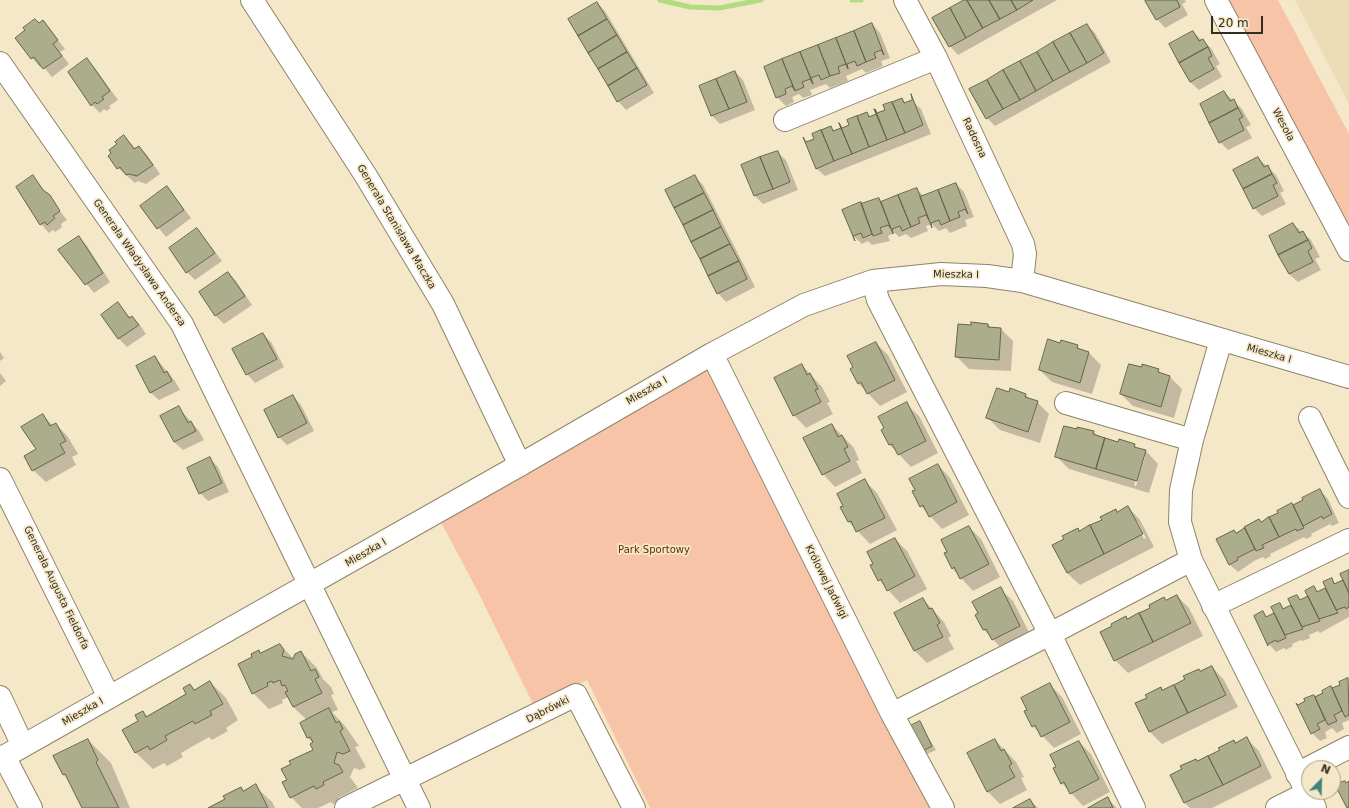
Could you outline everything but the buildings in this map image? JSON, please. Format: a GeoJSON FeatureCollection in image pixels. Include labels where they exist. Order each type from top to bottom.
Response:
{"type":"FeatureCollection","features":[{"type":"Feature","properties":{"kind":"street","name":"Generała Stanisława Maczka"},"geometry":{"type":"LineString","coordinates":[[252,0],[366,176],[442,304],[520,465]]}},
{"type":"Feature","properties":{"kind":"street","name":"Radosna"},"geometry":{"type":"LineString","coordinates":[[905,0],[936,58],[1023,244],[1025,254],[1022,281]]}},
{"type":"Feature","properties":{"kind":"street","name":"Wesoła"},"geometry":{"type":"LineString","coordinates":[[1216,0],[1349,250]]}},
{"type":"Feature","properties":{"kind":"street"},"geometry":{"type":"LineString","coordinates":[[785,120],[936,58]]}},
{"type":"Feature","properties":{"kind":"street","name":"Generała Władysława Andersa"},"geometry":{"type":"LineString","coordinates":[[0,63],[182,324],[310,584]]}},
{"type":"Feature","properties":{"kind":"street","name":"Mieszka I"},"geometry":{"type":"LineString","coordinates":[[2,758],[520,465],[712,354],[804,305],[872,281],[941,274],[987,276],[1022,281],[1349,377]]}},
{"type":"Feature","properties":{"kind":"street"},"geometry":{"type":"LineString","coordinates":[[872,281],[878,300],[1050,634],[1134,808]]}},
{"type":"Feature","properties":{"kind":"street"},"geometry":{"type":"LineString","coordinates":[[1221,340],[1192,440],[1181,490],[1180,522],[1191,560],[1311,801],[1280,807]]}},
{"type":"Feature","properties":{"kind":"street","name":"Królowej Jadwigi"},"geometry":{"type":"LineString","coordinates":[[712,354],[892,714],[943,808]]}},
{"type":"Feature","properties":{"kind":"street"},"geometry":{"type":"LineString","coordinates":[[1066,403],[1192,440]]}},
{"type":"Feature","properties":{"kind":"street"},"geometry":{"type":"LineString","coordinates":[[1310,418],[1349,497]]}},
{"type":"Feature","properties":{"kind":"street","name":"Generała Augusta Fieldorfa"},"geometry":{"type":"LineString","coordinates":[[0,479],[109,697]]}},
{"type":"Feature","properties":{"kind":"street"},"geometry":{"type":"LineString","coordinates":[[1213,606],[1349,540]]}},
{"type":"Feature","properties":{"kind":"street"},"geometry":{"type":"LineString","coordinates":[[892,714],[1050,634],[1191,560]]}},
{"type":"Feature","properties":{"kind":"street"},"geometry":{"type":"LineString","coordinates":[[310,584],[419,808]]}},
{"type":"Feature","properties":{"kind":"street","name":"Dąbrówki"},"geometry":{"type":"LineString","coordinates":[[405,778],[576,695],[634,808]]}},
{"type":"Feature","properties":{"kind":"street"},"geometry":{"type":"LineString","coordinates":[[0,697],[23,746]]}},
{"type":"Feature","properties":{"kind":"street"},"geometry":{"type":"LineString","coordinates":[[1297,774],[1349,747]]}},
{"type":"Feature","properties":{"kind":"street"},"geometry":{"type":"LineString","coordinates":[[2,758],[31,808]]}},
{"type":"Feature","properties":{"kind":"street"},"geometry":{"type":"LineString","coordinates":[[346,808],[405,778]]}},
{"type":"Feature","properties":{"kind":"shaded area"},"geometry":{"type":"Polygon","coordinates":[[[1295,0],[1349,0],[1349,104],[1295,0]]]}},
{"type":"Feature","properties":{"kind":"green space"},"geometry":{"type":"Polygon","coordinates":[[[1222,0],[1278,0],[1349,134],[1349,244],[1222,0]]]}},
{"type":"Feature","properties":{"kind":"green space","name":"Park Sportowy"},"geometry":{"type":"Polygon","coordinates":[[[712,354],[943,808],[650,808],[587,680],[534,706],[479,594],[441,522],[712,354]]]}},
{"type":"Feature","properties":{"kind":"waterway"},"geometry":{"type":"LineString","coordinates":[[660,0],[690,7],[719,8],[761,0]]}},
{"type":"Feature","properties":{"kind":"waterway"},"geometry":{"type":"LineString","coordinates":[[852,0],[861,0]]}}]}
